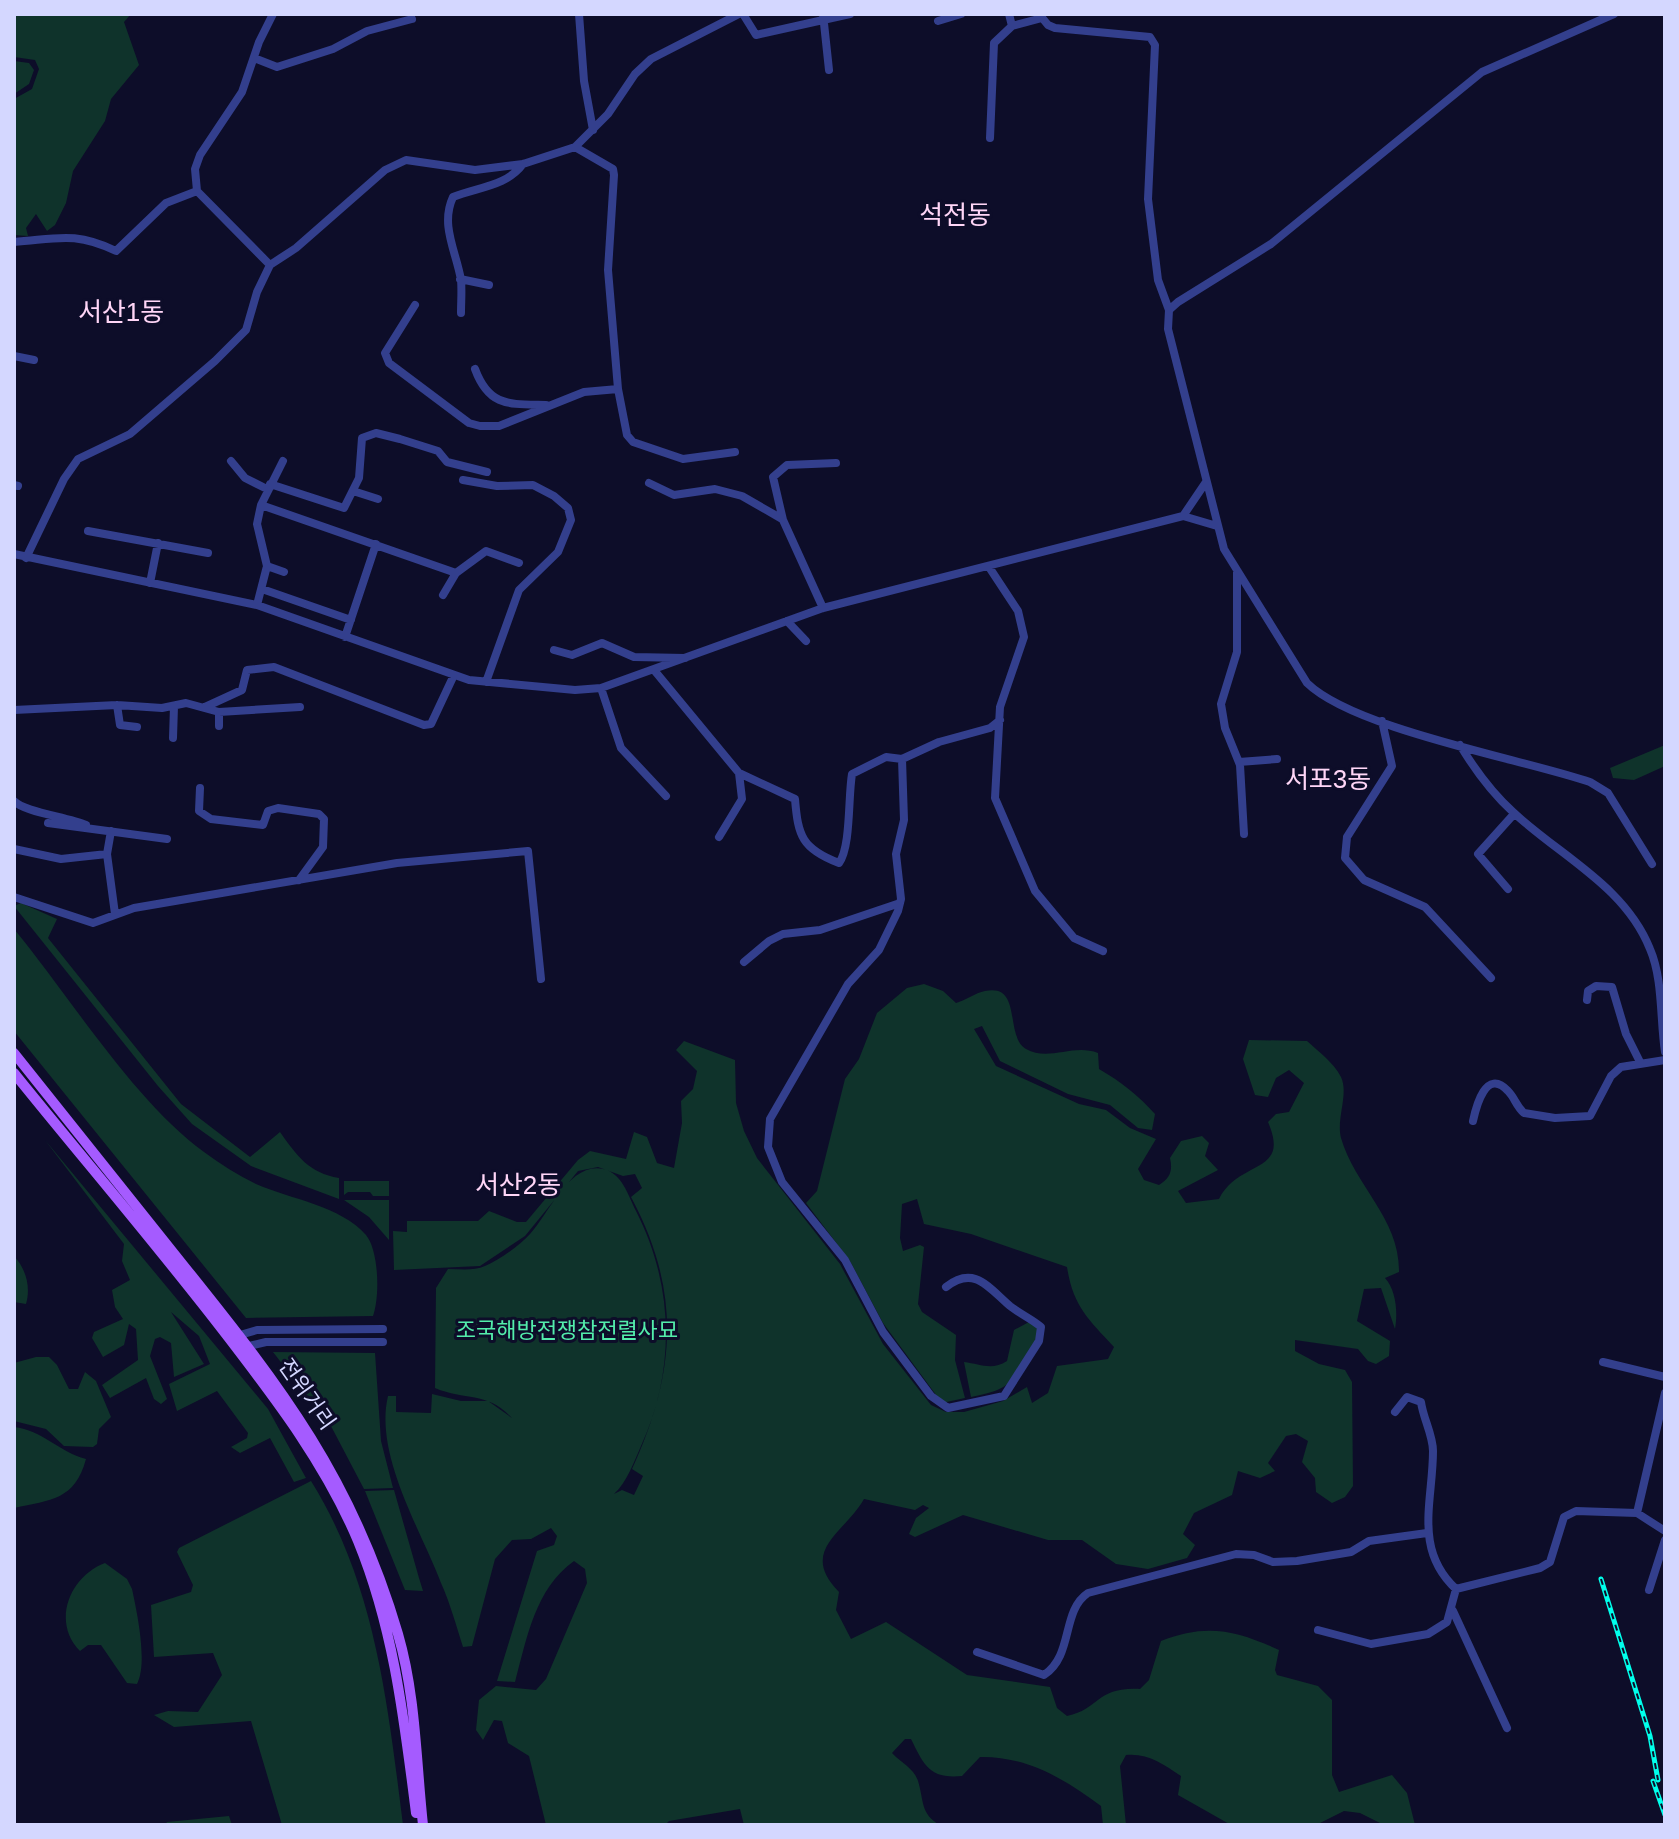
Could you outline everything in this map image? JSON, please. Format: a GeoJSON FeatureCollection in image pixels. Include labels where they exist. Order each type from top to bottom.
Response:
{"type":"FeatureCollection","features":[{"type":"Feature","properties":{"kind":"main road","name":"전위거리"},"geometry":{"type":"LineString","coordinates":[[14,1053],[249,1346],[332,1469],[366,1539],[409,1677],[423,1825]]}},
{"type":"Feature","properties":{"kind":"main road","name":"전위거리"},"geometry":{"type":"LineString","coordinates":[[14,1073],[259,1376],[324,1472],[358,1542],[389,1636],[400,1678],[417,1825]]}},
{"type":"Feature","properties":{"kind":"street"},"geometry":{"type":"LineString","coordinates":[[270,265],[197,191],[196,162],[238,100],[273,14]]}},
{"type":"Feature","properties":{"kind":"street"},"geometry":{"type":"LineString","coordinates":[[579,14],[584,81],[593,130]]}},
{"type":"Feature","properties":{"kind":"street"},"geometry":{"type":"LineString","coordinates":[[26,558],[64,479],[78,459],[130,434],[246,330],[257,292],[270,265],[296,248],[397,163],[415,161],[435,167],[475,170],[523,164],[575,147],[608,114],[635,74],[651,59],[741,14],[756,35],[823,17],[850,14]]}},
{"type":"Feature","properties":{"kind":"street"},"geometry":{"type":"LineString","coordinates":[[938,21],[961,14]]}},
{"type":"Feature","properties":{"kind":"street"},"geometry":{"type":"LineString","coordinates":[[1009,14],[1012,26]]}},
{"type":"Feature","properties":{"kind":"street"},"geometry":{"type":"LineString","coordinates":[[1169,310],[1271,244],[1482,72],[1614,14]]}},
{"type":"Feature","properties":{"kind":"street"},"geometry":{"type":"LineString","coordinates":[[990,138],[994,43],[1012,26],[1041,16],[1055,28],[1150,37],[1155,45],[1148,199],[1158,280],[1169,310],[1168,329],[1174,365],[1217,526],[1237,572],[1307,683],[1321,697],[1382,721],[1590,782],[1608,793],[1652,864]]}},
{"type":"Feature","properties":{"kind":"street"},"geometry":{"type":"LineString","coordinates":[[823,17],[829,70]]}},
{"type":"Feature","properties":{"kind":"street"},"geometry":{"type":"LineString","coordinates":[[254,58],[277,67],[333,49],[367,31],[412,19]]}},
{"type":"Feature","properties":{"kind":"street"},"geometry":{"type":"LineString","coordinates":[[575,147],[613,169],[608,270],[618,389],[627,435],[633,442],[683,459],[735,452]]}},
{"type":"Feature","properties":{"kind":"street"},"geometry":{"type":"LineString","coordinates":[[461,313],[460,279],[446,226],[453,197],[505,180],[515,175],[523,164]]}},
{"type":"Feature","properties":{"kind":"street"},"geometry":{"type":"LineString","coordinates":[[14,242],[64,235],[91,239],[116,251],[166,203],[197,191]]}},
{"type":"Feature","properties":{"kind":"street"},"geometry":{"type":"LineString","coordinates":[[460,279],[489,285]]}},
{"type":"Feature","properties":{"kind":"street"},"geometry":{"type":"LineString","coordinates":[[415,305],[389,344],[385,353],[389,363],[458,415],[480,426],[499,426],[584,392],[618,389]]}},
{"type":"Feature","properties":{"kind":"street"},"geometry":{"type":"LineString","coordinates":[[14,356],[34,360]]}},
{"type":"Feature","properties":{"kind":"street"},"geometry":{"type":"LineString","coordinates":[[475,369],[483,390],[497,399],[550,405]]}},
{"type":"Feature","properties":{"kind":"street"},"geometry":{"type":"LineString","coordinates":[[231,461],[245,478],[344,508],[359,478],[359,447],[368,434],[400,439],[438,451],[447,462],[487,472]]}},
{"type":"Feature","properties":{"kind":"street"},"geometry":{"type":"LineString","coordinates":[[257,605],[267,566],[257,524],[261,505],[283,461]]}},
{"type":"Feature","properties":{"kind":"street"},"geometry":{"type":"LineString","coordinates":[[823,608],[783,520],[772,483],[776,471],[799,463],[836,463]]}},
{"type":"Feature","properties":{"kind":"street"},"geometry":{"type":"LineString","coordinates":[[463,480],[497,486],[533,485],[568,508],[571,520],[558,552],[519,590],[486,682]]}},
{"type":"Feature","properties":{"kind":"street"},"geometry":{"type":"LineString","coordinates":[[1183,516],[1206,482]]}},
{"type":"Feature","properties":{"kind":"street"},"geometry":{"type":"LineString","coordinates":[[649,483],[674,495],[715,489],[742,496],[783,520]]}},
{"type":"Feature","properties":{"kind":"street"},"geometry":{"type":"LineString","coordinates":[[353,491],[378,499]]}},
{"type":"Feature","properties":{"kind":"street"},"geometry":{"type":"LineString","coordinates":[[261,505],[456,573]]}},
{"type":"Feature","properties":{"kind":"street"},"geometry":{"type":"LineString","coordinates":[[14,554],[257,605],[454,675],[486,682],[575,690],[601,688],[823,608],[1183,516],[1217,526]]}},
{"type":"Feature","properties":{"kind":"street"},"geometry":{"type":"LineString","coordinates":[[88,531],[208,553]]}},
{"type":"Feature","properties":{"kind":"street"},"geometry":{"type":"LineString","coordinates":[[150,583],[158,543]]}},
{"type":"Feature","properties":{"kind":"street"},"geometry":{"type":"LineString","coordinates":[[345,637],[376,544]]}},
{"type":"Feature","properties":{"kind":"street"},"geometry":{"type":"LineString","coordinates":[[443,595],[456,573],[486,551],[519,563]]}},
{"type":"Feature","properties":{"kind":"street"},"geometry":{"type":"LineString","coordinates":[[267,566],[284,572]]}},
{"type":"Feature","properties":{"kind":"street"},"geometry":{"type":"LineString","coordinates":[[989,567],[1018,611],[1024,637],[1002,699],[993,789],[1022,867],[1055,918],[1074,938],[1103,951]]}},
{"type":"Feature","properties":{"kind":"street"},"geometry":{"type":"LineString","coordinates":[[1237,572],[1237,652],[1221,704],[1225,728],[1239,762],[1244,834]]}},
{"type":"Feature","properties":{"kind":"street"},"geometry":{"type":"LineString","coordinates":[[262,589],[351,620]]}},
{"type":"Feature","properties":{"kind":"street"},"geometry":{"type":"LineString","coordinates":[[787,621],[806,641]]}},
{"type":"Feature","properties":{"kind":"street"},"geometry":{"type":"LineString","coordinates":[[554,650],[572,655],[602,643],[634,657],[686,658]]}},
{"type":"Feature","properties":{"kind":"street"},"geometry":{"type":"LineString","coordinates":[[205,707],[242,690],[247,670],[274,667],[424,725],[431,724],[454,675]]}},
{"type":"Feature","properties":{"kind":"street"},"geometry":{"type":"LineString","coordinates":[[654,670],[739,773],[795,799],[797,831],[807,844],[839,863],[846,854],[847,804],[852,774],[886,757],[902,759],[939,742],[990,728],[1000,720]]}},
{"type":"Feature","properties":{"kind":"street"},"geometry":{"type":"LineString","coordinates":[[601,688],[621,748],[666,796]]}},
{"type":"Feature","properties":{"kind":"street"},"geometry":{"type":"LineString","coordinates":[[117,705],[120,725],[137,727]]}},
{"type":"Feature","properties":{"kind":"street"},"geometry":{"type":"LineString","coordinates":[[14,710],[117,705],[205,707],[219,712],[300,707]]}},
{"type":"Feature","properties":{"kind":"street"},"geometry":{"type":"LineString","coordinates":[[173,738],[174,706]]}},
{"type":"Feature","properties":{"kind":"street"},"geometry":{"type":"LineString","coordinates":[[219,712],[219,726]]}},
{"type":"Feature","properties":{"kind":"street"},"geometry":{"type":"LineString","coordinates":[[1382,721],[1392,766],[1347,837],[1345,858],[1364,880],[1425,907],[1491,978]]}},
{"type":"Feature","properties":{"kind":"street"},"geometry":{"type":"LineString","coordinates":[[1459,744],[1480,778],[1514,814],[1593,873],[1638,924],[1656,965],[1665,1052]]}},
{"type":"Feature","properties":{"kind":"street"},"geometry":{"type":"LineString","coordinates":[[902,759],[904,820],[895,870],[900,903],[879,950],[848,984],[770,1119],[768,1147],[782,1182],[845,1260],[883,1332],[931,1396],[948,1408],[1004,1396],[1039,1341],[1041,1327],[1012,1308],[984,1281],[969,1276],[958,1278],[946,1287]]}},
{"type":"Feature","properties":{"kind":"street"},"geometry":{"type":"LineString","coordinates":[[1239,762],[1277,759]]}},
{"type":"Feature","properties":{"kind":"street"},"geometry":{"type":"LineString","coordinates":[[719,837],[742,799],[739,773]]}},
{"type":"Feature","properties":{"kind":"street"},"geometry":{"type":"LineString","coordinates":[[200,788],[199,811],[211,819],[263,825],[268,811],[278,808],[319,814],[324,819],[323,847],[299,880]]}},
{"type":"Feature","properties":{"kind":"street"},"geometry":{"type":"LineString","coordinates":[[14,801],[21,808],[63,815],[94,829]]}},
{"type":"Feature","properties":{"kind":"street"},"geometry":{"type":"LineString","coordinates":[[1508,889],[1478,854],[1514,814]]}},
{"type":"Feature","properties":{"kind":"street"},"geometry":{"type":"LineString","coordinates":[[48,823],[167,839]]}},
{"type":"Feature","properties":{"kind":"street"},"geometry":{"type":"LineString","coordinates":[[111,831],[107,854],[115,914]]}},
{"type":"Feature","properties":{"kind":"street"},"geometry":{"type":"LineString","coordinates":[[14,849],[61,859],[107,854]]}},
{"type":"Feature","properties":{"kind":"street"},"geometry":{"type":"LineString","coordinates":[[14,897],[93,923],[115,914],[397,863],[528,851],[541,979]]}},
{"type":"Feature","properties":{"kind":"street"},"geometry":{"type":"LineString","coordinates":[[744,962],[769,941],[783,934],[820,930],[900,903]]}},
{"type":"Feature","properties":{"kind":"street"},"geometry":{"type":"LineString","coordinates":[[1587,1000],[1588,991],[1596,986],[1612,987],[1626,1034],[1640,1062]]}},
{"type":"Feature","properties":{"kind":"street"},"geometry":{"type":"LineString","coordinates":[[1473,1121],[1479,1095],[1486,1087],[1498,1086],[1510,1092],[1524,1113],[1555,1118],[1590,1116],[1611,1076],[1621,1067],[1665,1060]]}},
{"type":"Feature","properties":{"kind":"street"},"geometry":{"type":"LineString","coordinates":[[240,1335],[257,1330],[383,1329]]}},
{"type":"Feature","properties":{"kind":"street"},"geometry":{"type":"LineString","coordinates":[[249,1346],[266,1342],[383,1342]]}},
{"type":"Feature","properties":{"kind":"street"},"geometry":{"type":"LineString","coordinates":[[1603,1362],[1665,1377]]}},
{"type":"Feature","properties":{"kind":"street"},"geometry":{"type":"LineString","coordinates":[[1637,1513],[1665,1393]]}},
{"type":"Feature","properties":{"kind":"street"},"geometry":{"type":"LineString","coordinates":[[1318,1630],[1371,1644],[1439,1630],[1453,1611],[1456,1589],[1438,1563],[1427,1533],[1434,1447],[1421,1402],[1407,1397],[1395,1412]]}},
{"type":"Feature","properties":{"kind":"street"},"geometry":{"type":"LineString","coordinates":[[1456,1589],[1540,1568],[1550,1562],[1564,1517],[1576,1511],[1637,1513],[1665,1531]]}},
{"type":"Feature","properties":{"kind":"street"},"geometry":{"type":"LineString","coordinates":[[977,1652],[1044,1675],[1059,1661],[1077,1603],[1088,1593],[1236,1554],[1254,1555],[1273,1562],[1297,1561],[1351,1552],[1369,1541],[1427,1533]]}},
{"type":"Feature","properties":{"kind":"street"},"geometry":{"type":"LineString","coordinates":[[1649,1590],[1665,1540]]}},
{"type":"Feature","properties":{"kind":"street"},"geometry":{"type":"LineString","coordinates":[[1453,1611],[1507,1728]]}},
{"type":"Feature","properties":{"kind":"green space"},"geometry":{"type":"Polygon","coordinates":[[[14,14],[131,14],[124,22],[139,65],[111,99],[105,121],[73,171],[66,203],[55,225],[47,231],[36,214],[26,228],[28,236],[14,235],[14,99],[32,89],[39,69],[35,60],[14,57],[14,14]]]}},
{"type":"Feature","properties":{"kind":"green space"},"geometry":{"type":"Polygon","coordinates":[[[14,61],[29,63],[34,70],[29,84],[14,94],[14,61]]]}},
{"type":"Feature","properties":{"kind":"green space"},"geometry":{"type":"Polygon","coordinates":[[[1665,745],[1665,766],[1634,780],[1613,778],[1610,768],[1665,745]]]}},
{"type":"Feature","properties":{"kind":"green space"},"geometry":{"type":"Polygon","coordinates":[[[21,903],[57,919],[48,938],[181,1104],[250,1157],[280,1132],[312,1168],[339,1178],[339,1199],[251,1166],[192,1124],[14,906],[21,903]]]}},
{"type":"Feature","properties":{"kind":"green space"},"geometry":{"type":"Polygon","coordinates":[[[14,929],[128,1077],[178,1130],[243,1177],[329,1210],[366,1235],[374,1252],[377,1274],[373,1316],[246,1318],[14,1031],[14,929]]]}},
{"type":"Feature","properties":{"kind":"green space","name":"조국해방전쟁참전렬사묘"},"geometry":{"type":"Polygon","coordinates":[[[924,984],[943,991],[956,1003],[985,991],[997,991],[1004,995],[1009,1002],[1019,1042],[1026,1049],[1043,1054],[1079,1050],[1098,1053],[1099,1069],[1129,1089],[1155,1114],[1152,1130],[1138,1128],[1110,1105],[1068,1094],[1000,1061],[982,1026],[974,1029],[996,1066],[1079,1104],[1106,1110],[1130,1128],[1156,1139],[1138,1169],[1144,1180],[1159,1185],[1166,1180],[1171,1170],[1170,1158],[1181,1141],[1202,1136],[1209,1143],[1205,1156],[1218,1170],[1178,1191],[1186,1203],[1219,1199],[1228,1186],[1268,1159],[1273,1151],[1273,1139],[1268,1122],[1276,1114],[1289,1112],[1304,1083],[1289,1070],[1276,1078],[1268,1097],[1255,1095],[1243,1059],[1249,1040],[1307,1041],[1341,1077],[1344,1091],[1341,1138],[1356,1172],[1392,1235],[1399,1272],[1385,1278],[1395,1302],[1395,1329],[1381,1288],[1364,1289],[1357,1321],[1390,1341],[1389,1356],[1376,1364],[1368,1361],[1358,1349],[1295,1340],[1295,1351],[1319,1364],[1345,1370],[1352,1382],[1353,1486],[1345,1497],[1332,1503],[1316,1492],[1315,1478],[1302,1462],[1308,1441],[1296,1434],[1286,1436],[1268,1463],[1275,1471],[1260,1478],[1238,1471],[1232,1495],[1194,1513],[1183,1534],[1195,1545],[1187,1558],[1148,1569],[1116,1564],[1082,1540],[1048,1540],[963,1515],[915,1537],[909,1534],[916,1518],[929,1508],[923,1505],[915,1510],[864,1499],[829,1542],[823,1565],[839,1592],[836,1610],[851,1639],[886,1622],[967,1675],[1050,1687],[1057,1708],[1067,1716],[1086,1709],[1114,1691],[1140,1689],[1149,1680],[1161,1641],[1177,1635],[1221,1631],[1279,1650],[1277,1675],[1318,1686],[1332,1700],[1332,1775],[1339,1792],[1392,1775],[1407,1793],[1415,1825],[1384,1825],[1360,1813],[1344,1811],[1316,1825],[1231,1825],[1178,1795],[1181,1776],[1155,1760],[1126,1755],[1120,1766],[1126,1825],[1103,1825],[1101,1806],[1044,1771],[1013,1760],[980,1757],[962,1776],[942,1775],[929,1768],[911,1739],[905,1739],[892,1753],[914,1773],[926,1811],[940,1825],[744,1825],[740,1809],[669,1821],[665,1825],[546,1825],[529,1756],[508,1743],[502,1721],[494,1720],[483,1740],[476,1730],[479,1700],[496,1686],[536,1690],[546,1679],[587,1583],[585,1569],[574,1561],[550,1586],[534,1616],[515,1682],[497,1681],[537,1551],[554,1545],[557,1536],[551,1528],[531,1539],[512,1540],[495,1559],[472,1646],[463,1647],[453,1614],[393,1467],[385,1419],[388,1396],[396,1396],[396,1412],[431,1413],[432,1394],[461,1401],[487,1401],[435,1388],[436,1288],[448,1269],[481,1268],[515,1248],[530,1234],[556,1198],[525,1236],[480,1266],[394,1270],[393,1231],[407,1232],[407,1221],[478,1221],[489,1211],[517,1222],[526,1222],[578,1160],[590,1151],[626,1159],[634,1132],[647,1137],[657,1163],[674,1168],[682,1123],[681,1101],[693,1089],[697,1071],[676,1050],[684,1041],[735,1060],[736,1103],[744,1131],[757,1158],[840,1264],[883,1344],[931,1405],[946,1412],[964,1412],[1003,1401],[1027,1387],[1032,1403],[1048,1393],[1057,1366],[1108,1359],[1114,1347],[1089,1320],[1078,1302],[1067,1267],[971,1234],[924,1224],[917,1199],[902,1204],[900,1238],[903,1251],[920,1245],[924,1247],[918,1304],[922,1312],[956,1335],[955,1360],[965,1398],[942,1403],[883,1323],[850,1261],[806,1203],[817,1191],[845,1079],[859,1059],[877,1013],[907,988],[924,984]],[[598,1167],[578,1171],[570,1181],[591,1169],[606,1170],[598,1167]],[[611,1172],[627,1192],[649,1239],[658,1268],[664,1298],[665,1353],[667,1333],[665,1299],[659,1266],[647,1232],[631,1197],[642,1188],[635,1174],[623,1176],[611,1172]],[[650,1423],[630,1472],[614,1494],[622,1490],[634,1495],[643,1476],[632,1469],[650,1423]]]}},
{"type":"Feature","properties":{"kind":"green space"},"geometry":{"type":"Polygon","coordinates":[[[45,1140],[268,1409],[306,1478],[294,1482],[270,1438],[240,1453],[231,1447],[247,1438],[248,1433],[217,1391],[177,1411],[169,1384],[210,1364],[199,1336],[171,1312],[204,1364],[174,1377],[171,1343],[160,1337],[155,1339],[150,1356],[167,1399],[161,1404],[154,1399],[146,1378],[110,1398],[102,1385],[138,1360],[136,1329],[129,1324],[124,1345],[103,1357],[92,1338],[94,1332],[123,1319],[115,1307],[112,1290],[130,1280],[122,1261],[124,1244],[45,1140]]]}},
{"type":"Feature","properties":{"kind":"green space"},"geometry":{"type":"Polygon","coordinates":[[[344,1181],[389,1181],[389,1196],[373,1196],[370,1192],[348,1192],[344,1195],[344,1181]]]}},
{"type":"Feature","properties":{"kind":"green space"},"geometry":{"type":"Polygon","coordinates":[[[344,1200],[389,1200],[389,1240],[369,1217],[344,1200]]]}},
{"type":"Feature","properties":{"kind":"green space"},"geometry":{"type":"Polygon","coordinates":[[[14,1256],[26,1278],[26,1304],[14,1302],[14,1256]]]}},
{"type":"Feature","properties":{"kind":"green space"},"geometry":{"type":"Polygon","coordinates":[[[1029,1322],[1036,1325],[1039,1336],[1014,1377],[1000,1389],[971,1397],[964,1362],[991,1366],[1007,1361],[1014,1330],[1029,1322]]]}},
{"type":"Feature","properties":{"kind":"green space"},"geometry":{"type":"Polygon","coordinates":[[[273,1352],[375,1353],[381,1441],[393,1488],[364,1489],[332,1428],[273,1352]]]}},
{"type":"Feature","properties":{"kind":"green space"},"geometry":{"type":"Polygon","coordinates":[[[49,1357],[57,1365],[69,1389],[78,1389],[85,1372],[96,1381],[111,1417],[99,1429],[97,1444],[93,1447],[64,1446],[46,1429],[14,1421],[14,1363],[49,1357]]]}},
{"type":"Feature","properties":{"kind":"green space"},"geometry":{"type":"Polygon","coordinates":[[[14,1427],[33,1432],[86,1459],[81,1473],[68,1490],[50,1500],[14,1508],[14,1427]]]}},
{"type":"Feature","properties":{"kind":"green space"},"geometry":{"type":"Polygon","coordinates":[[[311,1481],[351,1562],[365,1604],[384,1692],[403,1825],[282,1825],[251,1721],[174,1727],[154,1715],[168,1711],[198,1712],[222,1675],[213,1653],[154,1657],[151,1605],[191,1592],[193,1585],[177,1552],[179,1548],[311,1481]]]}},
{"type":"Feature","properties":{"kind":"green space"},"geometry":{"type":"Polygon","coordinates":[[[394,1490],[423,1591],[405,1590],[365,1491],[394,1490]]]}},
{"type":"Feature","properties":{"kind":"green space"},"geometry":{"type":"Polygon","coordinates":[[[105,1563],[127,1579],[132,1589],[142,1651],[137,1684],[127,1683],[101,1645],[88,1645],[80,1651],[67,1627],[68,1601],[74,1589],[82,1578],[105,1563]]]}},
{"type":"Feature","properties":{"kind":"green space"},"geometry":{"type":"Polygon","coordinates":[[[229,1816],[232,1825],[165,1825],[167,1822],[229,1816]]]}},
{"type":"Feature","properties":{"kind":"railway"},"geometry":{"type":"LineString","coordinates":[[1601,1579],[1650,1736],[1658,1780]]}},
{"type":"Feature","properties":{"kind":"railway"},"geometry":{"type":"LineString","coordinates":[[1653,1781],[1665,1815]]}},
{"type":"Feature","properties":{"kind":"district","name":"석전동"},"geometry":{"type":"Point","coordinates":[955,215]}},
{"type":"Feature","properties":{"kind":"district","name":"서산1동"},"geometry":{"type":"Point","coordinates":[121,312]}},
{"type":"Feature","properties":{"kind":"district","name":"서포3동"},"geometry":{"type":"Point","coordinates":[1328,779]}},
{"type":"Feature","properties":{"kind":"district","name":"서산2동"},"geometry":{"type":"Point","coordinates":[518,1185]}}]}
